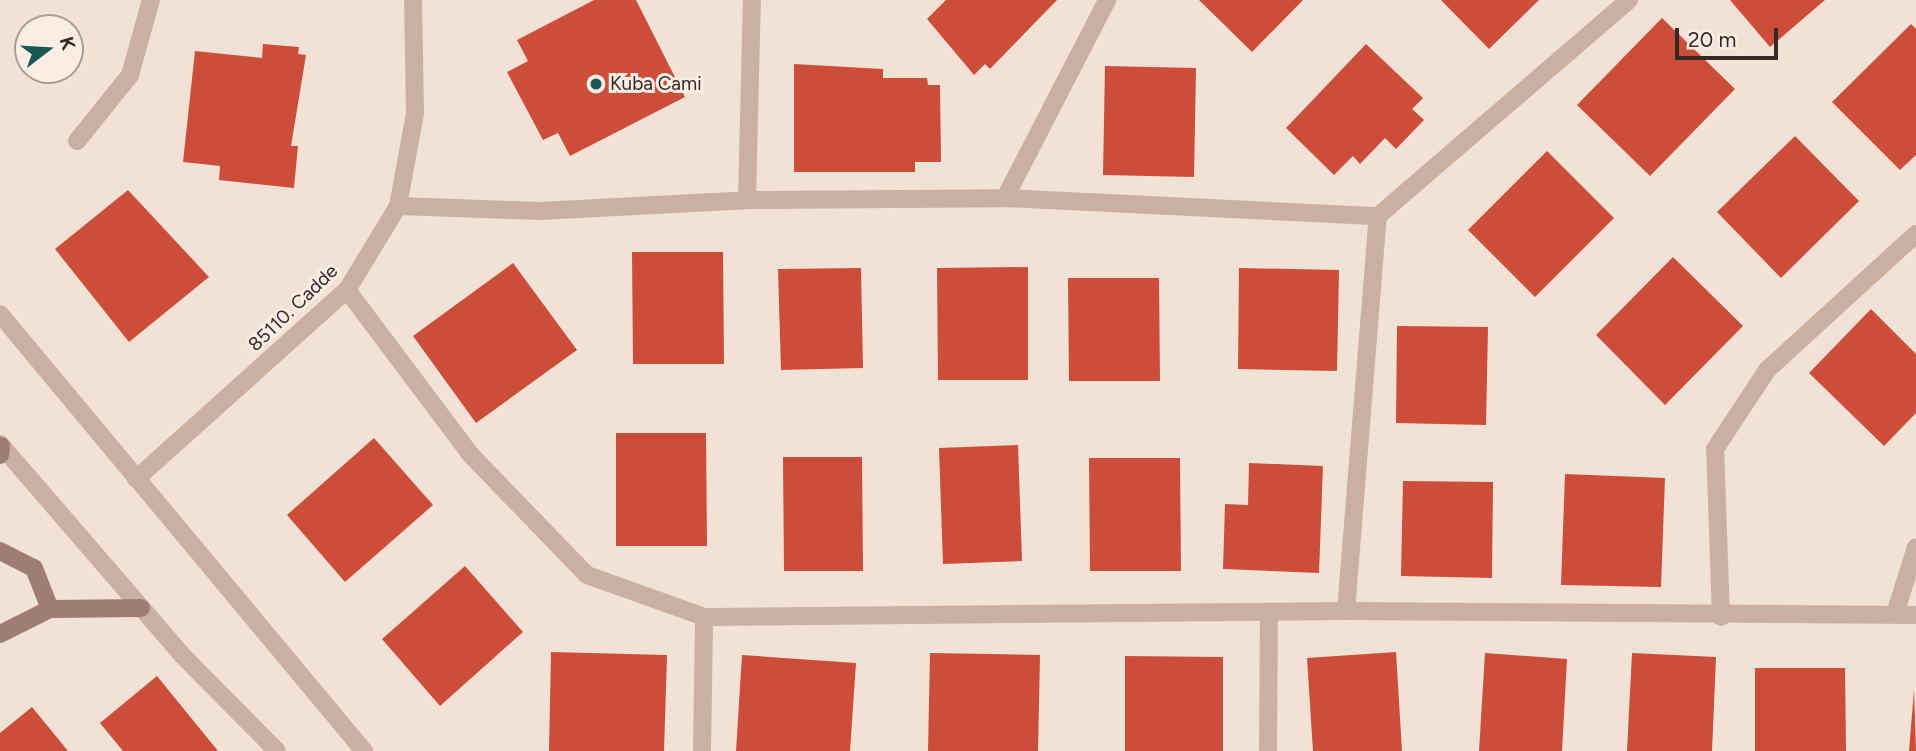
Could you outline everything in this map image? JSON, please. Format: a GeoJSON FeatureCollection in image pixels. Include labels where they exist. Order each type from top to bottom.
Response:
{"type":"FeatureCollection","features":[{"type":"Feature","properties":{"kind":"main road"},"geometry":{"type":"LineString","coordinates":[[0,551],[34,568],[50,609]]}},
{"type":"Feature","properties":{"kind":"main road"},"geometry":{"type":"LineString","coordinates":[[0,634],[50,609],[141,608]]}},
{"type":"Feature","properties":{"kind":"street"},"geometry":{"type":"LineString","coordinates":[[77,141],[131,75],[151,0]]}},
{"type":"Feature","properties":{"kind":"street","name":"85110. Cadde"},"geometry":{"type":"LineString","coordinates":[[136,479],[347,290],[398,206],[415,113],[413,0]]}},
{"type":"Feature","properties":{"kind":"street"},"geometry":{"type":"LineString","coordinates":[[747,200],[752,0]]}},
{"type":"Feature","properties":{"kind":"street"},"geometry":{"type":"LineString","coordinates":[[1005,198],[1107,0]]}},
{"type":"Feature","properties":{"kind":"street"},"geometry":{"type":"LineString","coordinates":[[398,206],[540,211],[747,200],[1005,198],[1378,216],[1629,0]]}},
{"type":"Feature","properties":{"kind":"street"},"geometry":{"type":"LineString","coordinates":[[1346,611],[1378,216]]}},
{"type":"Feature","properties":{"kind":"street"},"geometry":{"type":"LineString","coordinates":[[1721,617],[1715,449],[1767,370],[1916,234]]}},
{"type":"Feature","properties":{"kind":"street"},"geometry":{"type":"LineString","coordinates":[[347,290],[470,454],[587,575],[704,617],[1346,611],[1721,617],[1916,615]]}},
{"type":"Feature","properties":{"kind":"street"},"geometry":{"type":"LineString","coordinates":[[0,314],[364,751]]}},
{"type":"Feature","properties":{"kind":"street"},"geometry":{"type":"LineString","coordinates":[[0,448],[141,608],[277,751]]}},
{"type":"Feature","properties":{"kind":"street"},"geometry":{"type":"LineString","coordinates":[[1895,614],[1916,547]]}},
{"type":"Feature","properties":{"kind":"street"},"geometry":{"type":"LineString","coordinates":[[1268,751],[1269,612]]}},
{"type":"Feature","properties":{"kind":"street"},"geometry":{"type":"LineString","coordinates":[[702,751],[704,617]]}},
{"type":"Feature","properties":{"kind":"building","name":"Kuba Cami"},"geometry":{"type":"Polygon","coordinates":[[[594,0],[636,0],[685,97],[570,156],[558,133],[543,140],[507,72],[528,61],[517,40],[594,0]]]}},
{"type":"Feature","properties":{"kind":"building"},"geometry":{"type":"Polygon","coordinates":[[[946,0],[1057,0],[990,69],[985,64],[974,75],[927,19],[946,0]]]}},
{"type":"Feature","properties":{"kind":"building"},"geometry":{"type":"Polygon","coordinates":[[[1199,0],[1303,0],[1252,52],[1199,0]]]}},
{"type":"Feature","properties":{"kind":"building"},"geometry":{"type":"Polygon","coordinates":[[[1441,0],[1539,0],[1489,49],[1441,0]]]}},
{"type":"Feature","properties":{"kind":"building"},"geometry":{"type":"Polygon","coordinates":[[[1730,0],[1825,0],[1770,47],[1730,0]]]}},
{"type":"Feature","properties":{"kind":"building"},"geometry":{"type":"Polygon","coordinates":[[[1662,18],[1735,89],[1650,176],[1577,105],[1662,18]]]}},
{"type":"Feature","properties":{"kind":"building"},"geometry":{"type":"Polygon","coordinates":[[[1911,24],[1916,29],[1916,155],[1900,170],[1832,102],[1911,24]]]}},
{"type":"Feature","properties":{"kind":"building"},"geometry":{"type":"Polygon","coordinates":[[[263,44],[299,47],[298,54],[306,55],[291,146],[298,146],[294,188],[219,180],[220,166],[183,162],[195,51],[262,58],[263,44]]]}},
{"type":"Feature","properties":{"kind":"building"},"geometry":{"type":"Polygon","coordinates":[[[1366,44],[1423,98],[1412,109],[1424,120],[1396,149],[1385,138],[1360,164],[1353,156],[1334,175],[1286,128],[1366,44]]]}},
{"type":"Feature","properties":{"kind":"building"},"geometry":{"type":"Polygon","coordinates":[[[794,64],[883,69],[883,78],[927,78],[928,85],[940,85],[941,162],[915,162],[915,172],[794,172],[794,64]]]}},
{"type":"Feature","properties":{"kind":"building"},"geometry":{"type":"Polygon","coordinates":[[[1105,66],[1196,68],[1194,177],[1103,175],[1105,66]]]}},
{"type":"Feature","properties":{"kind":"building"},"geometry":{"type":"Polygon","coordinates":[[[1795,136],[1859,201],[1781,278],[1717,212],[1795,136]]]}},
{"type":"Feature","properties":{"kind":"building"},"geometry":{"type":"Polygon","coordinates":[[[1547,151],[1614,218],[1535,297],[1468,230],[1547,151]]]}},
{"type":"Feature","properties":{"kind":"building"},"geometry":{"type":"Polygon","coordinates":[[[128,190],[209,277],[129,342],[55,249],[128,190]]]}},
{"type":"Feature","properties":{"kind":"building"},"geometry":{"type":"Polygon","coordinates":[[[632,252],[723,252],[724,364],[633,364],[632,252]]]}},
{"type":"Feature","properties":{"kind":"building"},"geometry":{"type":"Polygon","coordinates":[[[1673,257],[1743,326],[1665,405],[1596,335],[1673,257]]]}},
{"type":"Feature","properties":{"kind":"building"},"geometry":{"type":"Polygon","coordinates":[[[513,263],[577,350],[476,423],[413,336],[513,263]]]}},
{"type":"Feature","properties":{"kind":"building"},"geometry":{"type":"Polygon","coordinates":[[[1028,267],[1028,380],[938,380],[937,268],[1028,267]]]}},
{"type":"Feature","properties":{"kind":"building"},"geometry":{"type":"Polygon","coordinates":[[[861,268],[863,368],[781,370],[778,269],[861,268]]]}},
{"type":"Feature","properties":{"kind":"building"},"geometry":{"type":"Polygon","coordinates":[[[1239,268],[1339,270],[1337,371],[1238,369],[1239,268]]]}},
{"type":"Feature","properties":{"kind":"building"},"geometry":{"type":"Polygon","coordinates":[[[1068,278],[1159,278],[1160,381],[1069,381],[1068,278]]]}},
{"type":"Feature","properties":{"kind":"building"},"geometry":{"type":"Polygon","coordinates":[[[1871,309],[1916,354],[1916,413],[1884,446],[1809,373],[1871,309]]]}},
{"type":"Feature","properties":{"kind":"building"},"geometry":{"type":"Polygon","coordinates":[[[1397,326],[1488,327],[1486,425],[1396,423],[1397,326]]]}},
{"type":"Feature","properties":{"kind":"building"},"geometry":{"type":"Polygon","coordinates":[[[616,433],[706,433],[707,546],[616,546],[616,433]]]}},
{"type":"Feature","properties":{"kind":"building"},"geometry":{"type":"Polygon","coordinates":[[[374,438],[433,505],[345,582],[287,515],[374,438]]]}},
{"type":"Feature","properties":{"kind":"building"},"geometry":{"type":"Polygon","coordinates":[[[1018,445],[1022,561],[943,564],[939,448],[1018,445]]]}},
{"type":"Feature","properties":{"kind":"building"},"geometry":{"type":"Polygon","coordinates":[[[783,457],[862,457],[863,571],[784,571],[783,457]]]}},
{"type":"Feature","properties":{"kind":"building"},"geometry":{"type":"Polygon","coordinates":[[[1089,458],[1180,458],[1181,571],[1090,571],[1089,458]]]}},
{"type":"Feature","properties":{"kind":"building"},"geometry":{"type":"Polygon","coordinates":[[[1249,463],[1323,466],[1319,573],[1223,569],[1225,504],[1248,505],[1249,463]]]}},
{"type":"Feature","properties":{"kind":"building"},"geometry":{"type":"Polygon","coordinates":[[[1565,474],[1665,478],[1661,587],[1561,585],[1565,474]]]}},
{"type":"Feature","properties":{"kind":"building"},"geometry":{"type":"Polygon","coordinates":[[[1403,481],[1493,482],[1492,578],[1401,576],[1403,481]]]}},
{"type":"Feature","properties":{"kind":"building"},"geometry":{"type":"Polygon","coordinates":[[[465,566],[523,632],[440,706],[382,639],[465,566]]]}},
{"type":"Feature","properties":{"kind":"building"},"geometry":{"type":"Polygon","coordinates":[[[551,652],[667,655],[664,751],[549,751],[551,652]]]}},
{"type":"Feature","properties":{"kind":"building"},"geometry":{"type":"Polygon","coordinates":[[[1396,652],[1402,751],[1313,751],[1307,658],[1396,652]]]}},
{"type":"Feature","properties":{"kind":"building"},"geometry":{"type":"Polygon","coordinates":[[[930,653],[1040,655],[1038,751],[928,751],[930,653]]]}},
{"type":"Feature","properties":{"kind":"building"},"geometry":{"type":"Polygon","coordinates":[[[1485,653],[1567,659],[1562,751],[1479,751],[1485,653]]]}},
{"type":"Feature","properties":{"kind":"building"},"geometry":{"type":"Polygon","coordinates":[[[1632,653],[1716,657],[1712,751],[1627,751],[1632,653]]]}},
{"type":"Feature","properties":{"kind":"building"},"geometry":{"type":"Polygon","coordinates":[[[742,655],[856,663],[850,751],[736,751],[742,655]]]}},
{"type":"Feature","properties":{"kind":"building"},"geometry":{"type":"Polygon","coordinates":[[[1125,656],[1223,657],[1223,751],[1125,751],[1125,656]]]}},
{"type":"Feature","properties":{"kind":"building"},"geometry":{"type":"Polygon","coordinates":[[[1755,668],[1845,668],[1846,751],[1755,751],[1755,668]]]}},
{"type":"Feature","properties":{"kind":"building"},"geometry":{"type":"Polygon","coordinates":[[[157,676],[218,751],[123,751],[100,723],[157,676]]]}},
{"type":"Feature","properties":{"kind":"building"},"geometry":{"type":"Polygon","coordinates":[[[1914,690],[1916,751],[1909,751],[1914,690]]]}},
{"type":"Feature","properties":{"kind":"building"},"geometry":{"type":"Polygon","coordinates":[[[32,707],[68,751],[0,751],[0,733],[32,707]]]}},
{"type":"Feature","properties":{"kind":"place","name":"Kuba Cami"},"geometry":{"type":"Point","coordinates":[596,84]}}]}
